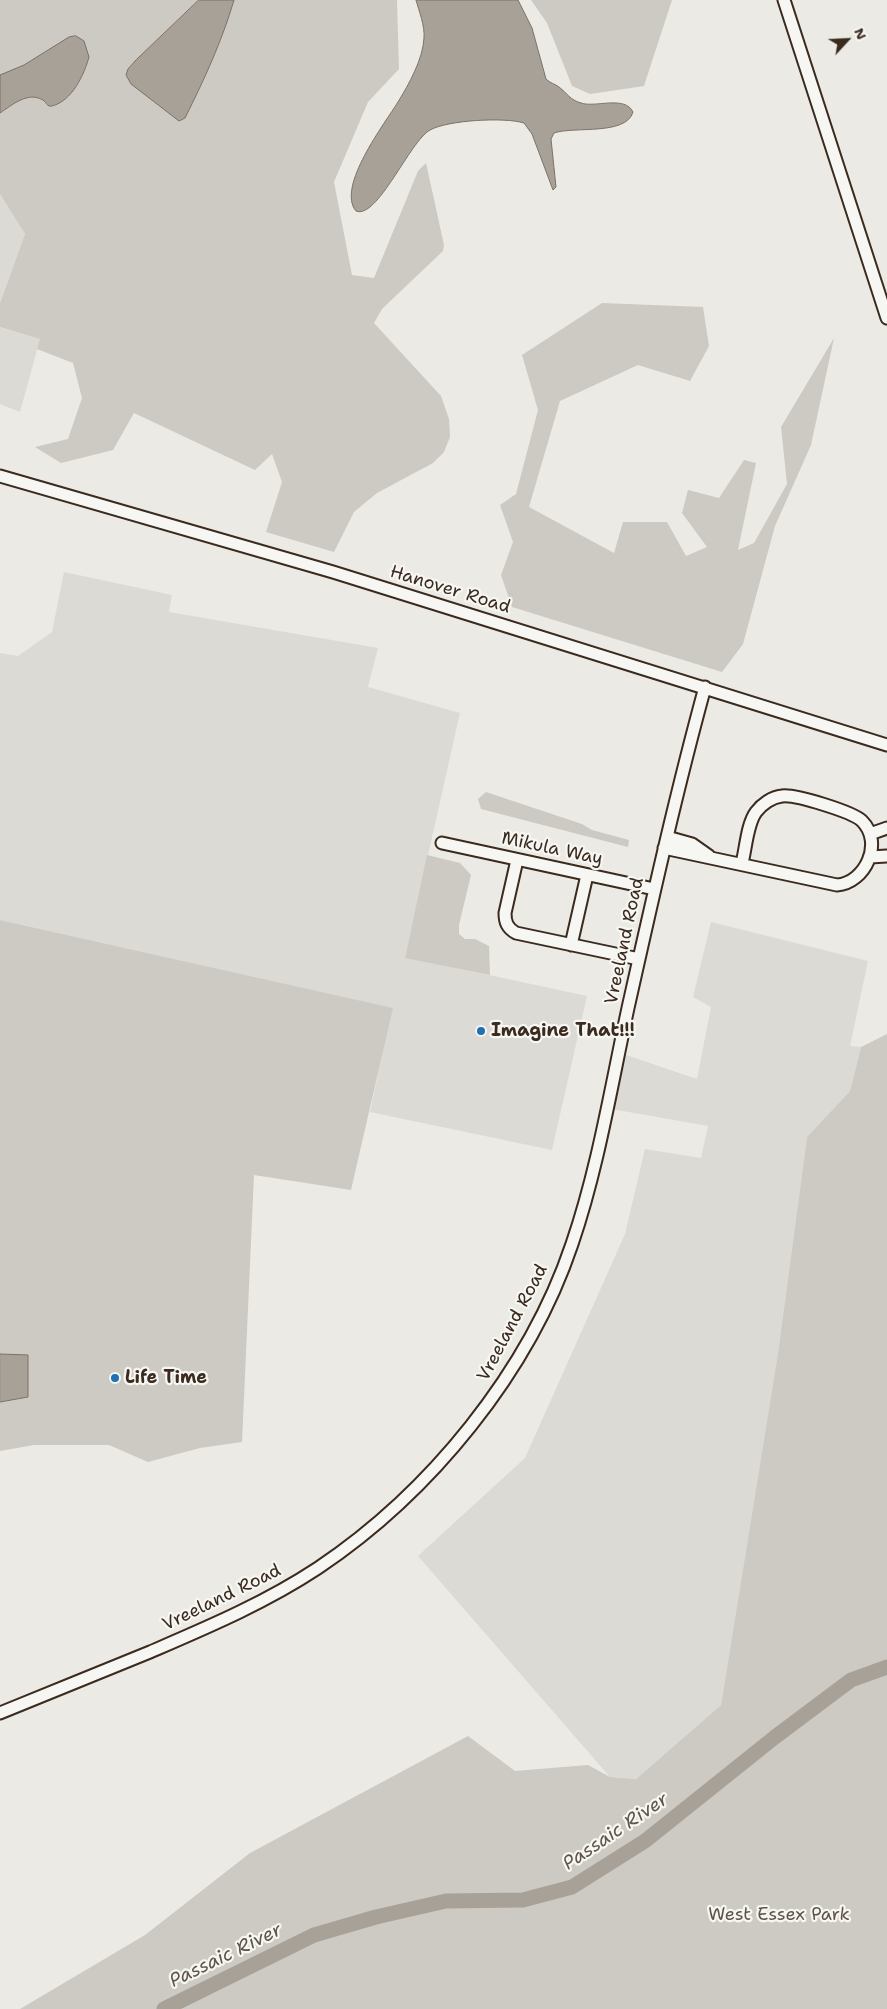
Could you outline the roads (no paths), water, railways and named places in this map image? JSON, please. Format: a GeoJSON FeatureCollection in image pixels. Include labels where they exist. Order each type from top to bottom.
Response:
{"type":"FeatureCollection","features":[{"type":"Feature","properties":{"kind":"street"},"geometry":{"type":"LineString","coordinates":[[784,0],[887,318]]}},
{"type":"Feature","properties":{"kind":"street","name":"Hanover Road"},"geometry":{"type":"LineString","coordinates":[[0,476],[333,572],[887,745]]}},
{"type":"Feature","properties":{"kind":"street","name":"Vreeland Road"},"geometry":{"type":"LineString","coordinates":[[0,1713],[222,1622],[319,1568],[379,1522],[418,1485],[461,1439],[502,1382],[542,1312],[571,1247],[590,1184],[654,889],[705,687]]}},
{"type":"Feature","properties":{"kind":"street"},"geometry":{"type":"LineString","coordinates":[[665,842],[708,856],[780,874],[845,885],[858,877],[870,857],[870,834],[862,821],[850,814],[796,797],[781,796],[763,804],[752,817],[742,863]]}},
{"type":"Feature","properties":{"kind":"street"},"geometry":{"type":"LineString","coordinates":[[870,834],[887,828]]}},
{"type":"Feature","properties":{"kind":"street","name":"Mikula Way"},"geometry":{"type":"LineString","coordinates":[[442,843],[654,889]]}},
{"type":"Feature","properties":{"kind":"street"},"geometry":{"type":"LineString","coordinates":[[870,857],[887,856]]}},
{"type":"Feature","properties":{"kind":"street"},"geometry":{"type":"LineString","coordinates":[[517,860],[505,913],[507,925],[516,933],[639,959]]}},
{"type":"Feature","properties":{"kind":"street"},"geometry":{"type":"LineString","coordinates":[[571,945],[587,875]]}},
{"type":"Feature","properties":{"kind":"waterway","name":"Passaic River"},"geometry":{"type":"LineString","coordinates":[[164,2009],[314,1935],[376,1917],[446,1901],[523,1900],[572,1887],[645,1841],[775,1737],[851,1680],[887,1667]]}},
{"type":"Feature","properties":{"kind":"place","name":"Imagine That!!!"},"geometry":{"type":"Point","coordinates":[481,1031]}},
{"type":"Feature","properties":{"kind":"place","name":"Life Time"},"geometry":{"type":"Point","coordinates":[115,1378]}},
{"type":"Feature","properties":{"kind":"park label","name":"West Essex Park"},"geometry":{"type":"Point","coordinates":[779,1915]}}]}
